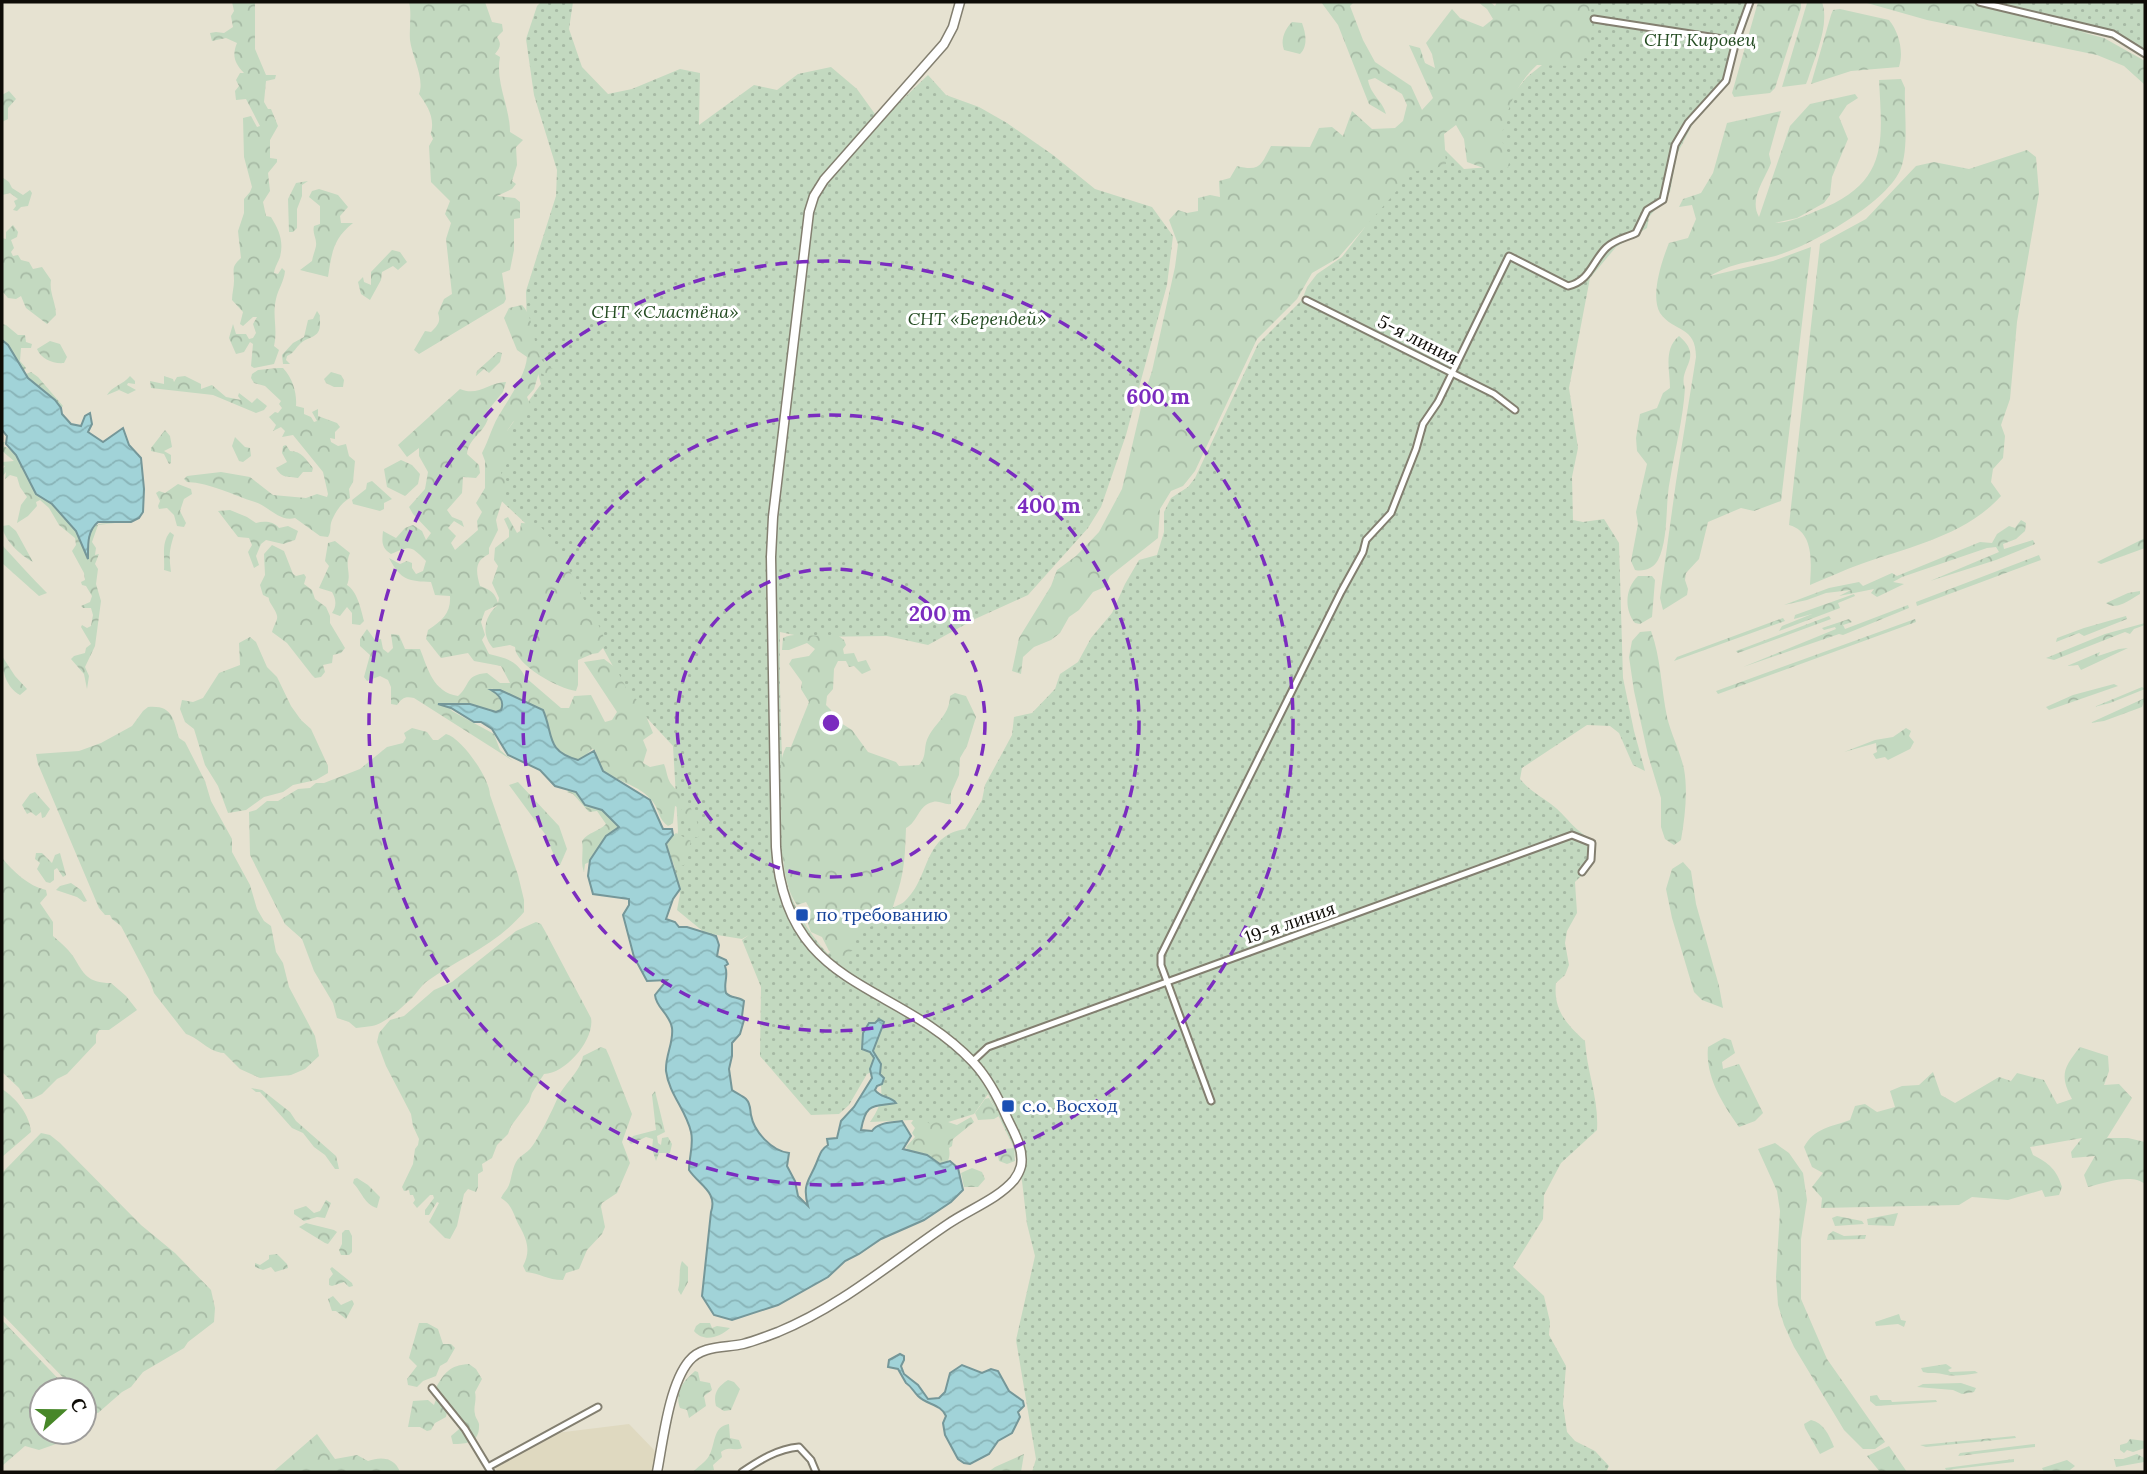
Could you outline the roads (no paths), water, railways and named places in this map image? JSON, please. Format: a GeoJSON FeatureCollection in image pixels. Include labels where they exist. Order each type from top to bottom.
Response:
{"type":"FeatureCollection","features":[{"type":"Feature","properties":{"kind":"street"},"geometry":{"type":"LineString","coordinates":[[657,1472],[670,1409],[682,1374],[691,1359],[709,1349],[750,1342],[808,1318],[1000,1191],[1014,1180],[1020,1168],[1020,1147],[1015,1134],[995,1090],[972,1061],[936,1031],[831,966],[817,954],[790,910],[779,875],[776,847],[771,557],[774,505],[809,212],[814,196],[824,180],[944,44],[953,27],[960,2]]}},
{"type":"Feature","properties":{"kind":"street"},"geometry":{"type":"LineString","coordinates":[[1212,1101],[1161,965],[1161,956],[1168,940],[1340,592],[1363,552],[1366,540],[1391,513],[1423,424],[1438,402],[1509,256],[1568,286],[1590,274],[1604,250],[1614,241],[1636,233],[1647,210],[1663,200],[1670,159],[1688,123],[1726,81],[1736,41],[1751,2]]}},
{"type":"Feature","properties":{"kind":"street"},"geometry":{"type":"LineString","coordinates":[[1979,2],[2113,34],[2145,54]]}},
{"type":"Feature","properties":{"kind":"street"},"geometry":{"type":"LineString","coordinates":[[1594,19],[1736,41]]}},
{"type":"Feature","properties":{"kind":"street","name":"5-я линия"},"geometry":{"type":"LineString","coordinates":[[1306,300],[1494,394],[1515,410]]}},
{"type":"Feature","properties":{"kind":"street","name":"19-я линия"},"geometry":{"type":"LineString","coordinates":[[972,1061],[988,1047],[1572,835],[1592,843],[1591,860],[1583,872]]}},
{"type":"Feature","properties":{"kind":"street"},"geometry":{"type":"LineString","coordinates":[[432,1388],[465,1429],[489,1470],[598,1407]]}},
{"type":"Feature","properties":{"kind":"street"},"geometry":{"type":"LineString","coordinates":[[744,1472],[767,1456],[787,1448],[799,1447],[811,1460],[816,1472]]}},
{"type":"Feature","properties":{"kind":"water"},"geometry":{"type":"Polygon","coordinates":[[[2,340],[8,345],[28,378],[55,400],[71,424],[81,426],[85,416],[90,413],[92,424],[88,432],[103,442],[123,428],[129,445],[141,458],[143,512],[131,522],[98,522],[90,534],[88,559],[76,531],[52,504],[36,494],[16,455],[6,444],[7,436],[2,430],[2,340]]]}},
{"type":"Feature","properties":{"kind":"water"},"geometry":{"type":"Polygon","coordinates":[[[491,690],[500,690],[543,710],[552,741],[560,752],[578,760],[594,751],[603,771],[650,800],[663,829],[672,829],[673,835],[666,844],[680,889],[673,899],[666,919],[675,922],[679,927],[716,936],[719,945],[717,956],[728,964],[725,966],[726,993],[744,1001],[744,1020],[740,1034],[732,1043],[729,1069],[732,1090],[748,1101],[756,1128],[765,1140],[776,1149],[789,1153],[787,1166],[795,1181],[798,1196],[808,1206],[807,1183],[820,1153],[828,1145],[827,1139],[837,1138],[841,1121],[854,1107],[872,1078],[870,1069],[874,1058],[870,1052],[862,1049],[863,1033],[869,1023],[875,1023],[879,1019],[884,1022],[873,1051],[881,1064],[880,1074],[884,1078],[875,1090],[896,1103],[868,1110],[861,1130],[872,1131],[881,1124],[902,1121],[911,1136],[903,1149],[927,1155],[940,1164],[950,1161],[958,1168],[963,1190],[951,1202],[924,1220],[881,1239],[845,1261],[828,1277],[778,1305],[732,1320],[714,1315],[702,1296],[712,1199],[689,1170],[691,1132],[670,1087],[666,1071],[672,1028],[655,995],[667,980],[647,981],[634,957],[623,915],[629,905],[629,899],[593,894],[588,876],[590,860],[606,836],[619,827],[602,810],[585,805],[576,792],[555,786],[540,770],[508,755],[492,729],[438,704],[470,704],[496,712],[501,710],[502,704],[491,690]]]}},
{"type":"Feature","properties":{"kind":"water"},"geometry":{"type":"Polygon","coordinates":[[[900,1354],[904,1356],[901,1366],[904,1374],[918,1385],[928,1399],[939,1398],[945,1392],[950,1373],[962,1365],[982,1373],[991,1369],[998,1371],[1009,1391],[1023,1401],[1024,1406],[1018,1412],[1020,1417],[1012,1433],[998,1441],[989,1454],[970,1464],[958,1459],[945,1435],[944,1412],[918,1396],[898,1369],[888,1367],[889,1360],[900,1354]]]}},
{"type":"Feature","properties":{"kind":"place","name":"по требованию"},"geometry":{"type":"Point","coordinates":[802,915]}},
{"type":"Feature","properties":{"kind":"place","name":"с.о. Восход"},"geometry":{"type":"Point","coordinates":[1008,1106]}},
{"type":"Feature","properties":{"kind":"park label","name":"СНТ Кировец"},"geometry":{"type":"Point","coordinates":[1700,40]}},
{"type":"Feature","properties":{"kind":"park label","name":"СНТ «Сластёна»"},"geometry":{"type":"Point","coordinates":[665,312]}},
{"type":"Feature","properties":{"kind":"park label","name":"СНТ «Берендей»"},"geometry":{"type":"Point","coordinates":[977,319]}}]}
